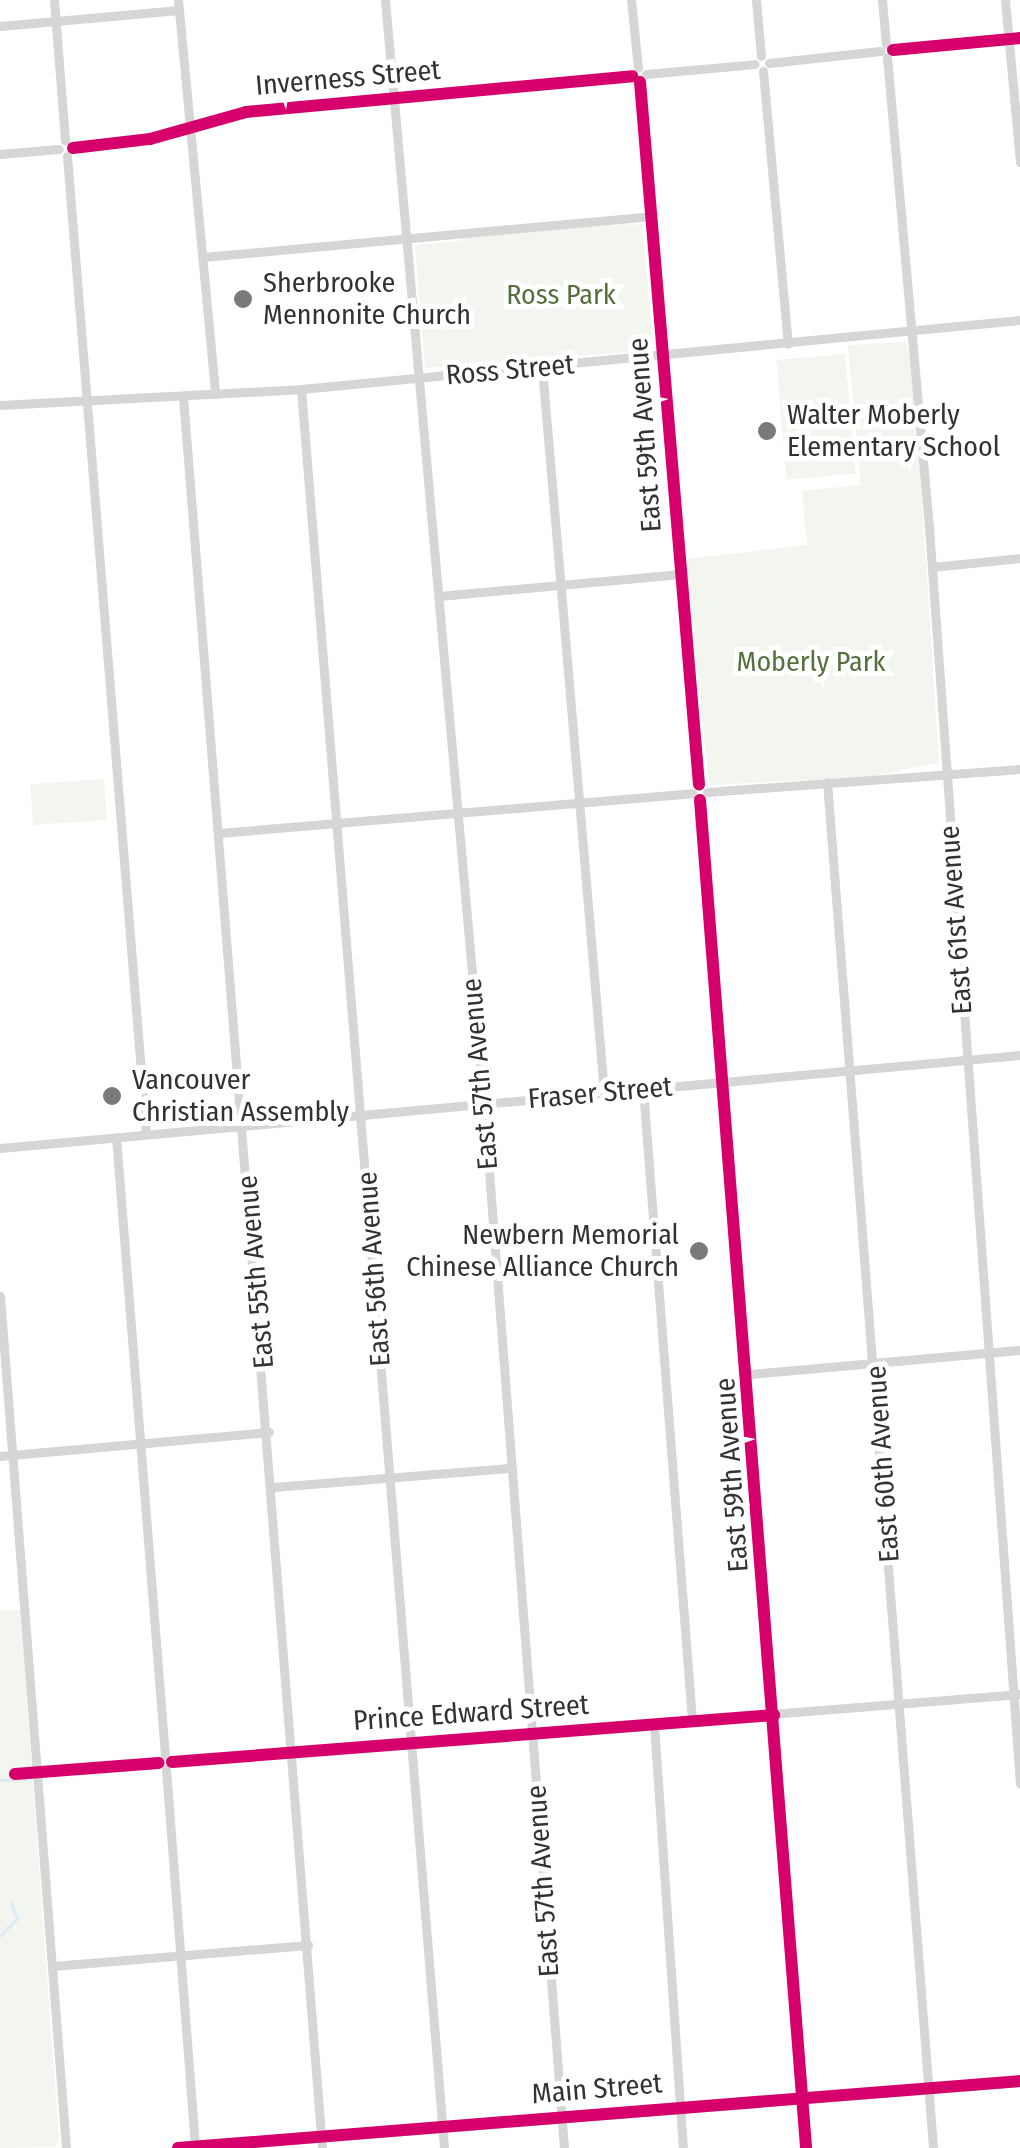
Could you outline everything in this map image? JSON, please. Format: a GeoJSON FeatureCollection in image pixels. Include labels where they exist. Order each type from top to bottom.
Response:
{"type":"FeatureCollection","features":[{"type":"Feature","properties":{"kind":"main road","name":"Main Street"},"geometry":{"type":"LineString","coordinates":[[178,2148],[322,2142],[442,2126],[1020,2081]]}},
{"type":"Feature","properties":{"kind":"street"},"geometry":{"type":"LineString","coordinates":[[54,0],[146,1134]]}},
{"type":"Feature","properties":{"kind":"street","name":"East 57th Avenue"},"geometry":{"type":"LineString","coordinates":[[384,0],[483,1103],[564,2148]]}},
{"type":"Feature","properties":{"kind":"street","name":"East 59th Avenue"},"geometry":{"type":"LineString","coordinates":[[632,0],[750,1374],[806,2148]]}},
{"type":"Feature","properties":{"kind":"street"},"geometry":{"type":"LineString","coordinates":[[756,0],[788,344]]}},
{"type":"Feature","properties":{"kind":"street","name":"East 61st Avenue"},"geometry":{"type":"LineString","coordinates":[[882,0],[932,567],[1020,1784]]}},
{"type":"Feature","properties":{"kind":"street"},"geometry":{"type":"LineString","coordinates":[[1005,0],[1020,162]]}},
{"type":"Feature","properties":{"kind":"street"},"geometry":{"type":"LineString","coordinates":[[0,26],[179,5],[215,394]]}},
{"type":"Feature","properties":{"kind":"street","name":"Inverness Street"},"geometry":{"type":"LineString","coordinates":[[0,154],[66,148],[190,128],[246,112],[1020,38]]}},
{"type":"Feature","properties":{"kind":"street"},"geometry":{"type":"LineString","coordinates":[[202,257],[652,216]]}},
{"type":"Feature","properties":{"kind":"street","name":"Ross Street"},"geometry":{"type":"LineString","coordinates":[[0,405],[301,389],[1020,320]]}},
{"type":"Feature","properties":{"kind":"street"},"geometry":{"type":"LineString","coordinates":[[542,368],[604,1092]]}},
{"type":"Feature","properties":{"kind":"street","name":"East 56th Avenue"},"geometry":{"type":"LineString","coordinates":[[301,389],[444,2148]]}},
{"type":"Feature","properties":{"kind":"street","name":"East 55th Avenue"},"geometry":{"type":"LineString","coordinates":[[183,397],[274,1487],[322,2142]]}},
{"type":"Feature","properties":{"kind":"street"},"geometry":{"type":"LineString","coordinates":[[932,567],[1020,558]]}},
{"type":"Feature","properties":{"kind":"street"},"geometry":{"type":"LineString","coordinates":[[439,596],[681,574]]}},
{"type":"Feature","properties":{"kind":"street"},"geometry":{"type":"LineString","coordinates":[[219,833],[946,771],[1020,769]]}},
{"type":"Feature","properties":{"kind":"street","name":"East 60th Avenue"},"geometry":{"type":"LineString","coordinates":[[828,782],[933,2148]]}},
{"type":"Feature","properties":{"kind":"street","name":"Fraser Street"},"geometry":{"type":"LineString","coordinates":[[0,1148],[1020,1055]]}},
{"type":"Feature","properties":{"kind":"street"},"geometry":{"type":"LineString","coordinates":[[643,1089],[692,1720]]}},
{"type":"Feature","properties":{"kind":"street"},"geometry":{"type":"LineString","coordinates":[[116,1137],[195,2147]]}},
{"type":"Feature","properties":{"kind":"street"},"geometry":{"type":"LineString","coordinates":[[0,1296],[66,2148]]}},
{"type":"Feature","properties":{"kind":"street"},"geometry":{"type":"LineString","coordinates":[[750,1374],[1020,1350]]}},
{"type":"Feature","properties":{"kind":"street"},"geometry":{"type":"LineString","coordinates":[[0,1456],[269,1432]]}},
{"type":"Feature","properties":{"kind":"street"},"geometry":{"type":"LineString","coordinates":[[274,1487],[511,1468]]}},
{"type":"Feature","properties":{"kind":"street","name":"Prince Edward Street"},"geometry":{"type":"LineString","coordinates":[[39,1772],[1016,1694]]}},
{"type":"Feature","properties":{"kind":"street"},"geometry":{"type":"LineString","coordinates":[[654,1724],[683,2148]]}},
{"type":"Feature","properties":{"kind":"street"},"geometry":{"type":"LineString","coordinates":[[53,1966],[308,1945]]}},
{"type":"Feature","properties":{"kind":"green space","name":"Ross Park"},"geometry":{"type":"Polygon","coordinates":[[[642,224],[654,350],[425,368],[415,245],[460,241],[471,231],[642,224]]]}},
{"type":"Feature","properties":{"kind":"green space","name":"Moberly Park"},"geometry":{"type":"Polygon","coordinates":[[[906,342],[913,365],[939,762],[872,777],[709,785],[685,559],[807,545],[802,491],[861,485],[848,345],[906,342]]]}},
{"type":"Feature","properties":{"kind":"green space"},"geometry":{"type":"Polygon","coordinates":[[[845,354],[855,474],[787,480],[776,360],[845,354]]]}},
{"type":"Feature","properties":{"kind":"green space"},"geometry":{"type":"Polygon","coordinates":[[[104,779],[107,820],[33,825],[30,784],[104,779]]]}},
{"type":"Feature","properties":{"kind":"green space"},"geometry":{"type":"Polygon","coordinates":[[[20,1610],[59,2140],[55,2147],[0,2148],[0,1611],[20,1610]]]}},
{"type":"Feature","properties":{"kind":"waterway"},"geometry":{"type":"LineString","coordinates":[[0,1780],[25,1779]]}},
{"type":"Feature","properties":{"kind":"waterway"},"geometry":{"type":"LineString","coordinates":[[1,1935],[17,1919],[11,1903]]}},
{"type":"Feature","properties":{"kind":"cycle path"},"geometry":{"type":"LineString","coordinates":[[893,50],[1020,38]]}},
{"type":"Feature","properties":{"kind":"cycle path"},"geometry":{"type":"LineString","coordinates":[[73,148],[150,139],[246,112],[632,76]]}},
{"type":"Feature","properties":{"kind":"cycle path"},"geometry":{"type":"LineString","coordinates":[[640,82],[699,785]]}},
{"type":"Feature","properties":{"kind":"cycle path"},"geometry":{"type":"LineString","coordinates":[[700,800],[806,2148]]}},
{"type":"Feature","properties":{"kind":"cycle path"},"geometry":{"type":"LineString","coordinates":[[172,1762],[774,1715]]}},
{"type":"Feature","properties":{"kind":"cycle path"},"geometry":{"type":"LineString","coordinates":[[15,1774],[159,1763]]}},
{"type":"Feature","properties":{"kind":"cycle path"},"geometry":{"type":"LineString","coordinates":[[178,2148],[1020,2081]]}},
{"type":"Feature","properties":{"kind":"place","name":"Sherbrooke Mennonite Church"},"geometry":{"type":"Point","coordinates":[243,299]}},
{"type":"Feature","properties":{"kind":"place","name":"Walter Moberly Elementary School"},"geometry":{"type":"Point","coordinates":[767,431]}},
{"type":"Feature","properties":{"kind":"place","name":"Vancouver Christian Assembly"},"geometry":{"type":"Point","coordinates":[112,1096]}},
{"type":"Feature","properties":{"kind":"place","name":"Newbern Memorial Chinese Alliance Church"},"geometry":{"type":"Point","coordinates":[699,1251]}}]}
